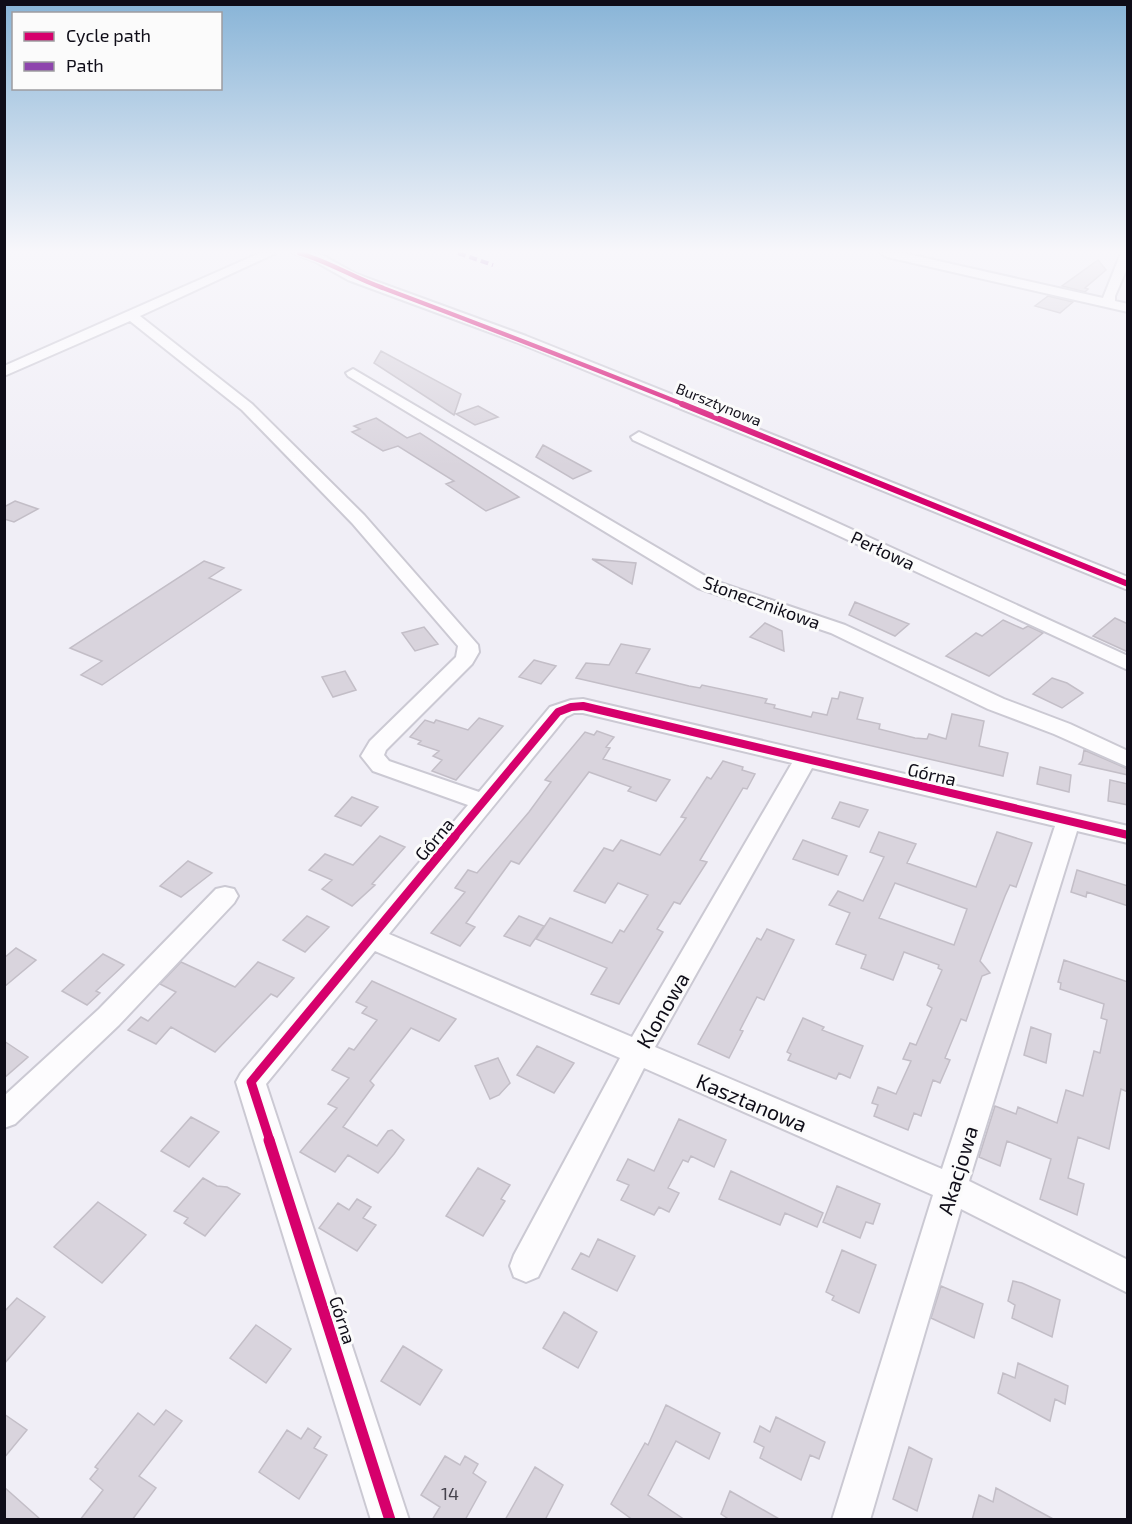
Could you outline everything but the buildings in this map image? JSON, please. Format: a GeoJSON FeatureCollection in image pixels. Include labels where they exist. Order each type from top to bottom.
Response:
{"type":"FeatureCollection","features":[{"type":"Feature","properties":{"kind":"street"},"geometry":{"type":"LineString","coordinates":[[4,372],[111,324]]}},
{"type":"Feature","properties":{"kind":"street"},"geometry":{"type":"LineString","coordinates":[[142,324],[247,407],[358,519],[468,645],[469,652],[465,660],[378,746],[372,756],[381,766],[484,802]]}},
{"type":"Feature","properties":{"kind":"street","name":"Bursztynowa"},"geometry":{"type":"LineString","coordinates":[[481,324],[1128,584]]}},
{"type":"Feature","properties":{"kind":"street"},"geometry":{"type":"LineString","coordinates":[[4,364],[28,362]]}},
{"type":"Feature","properties":{"kind":"street","name":"Słonecznikowa"},"geometry":{"type":"LineString","coordinates":[[353,373],[705,584],[838,629],[996,704],[1062,729],[1128,760]]}},
{"type":"Feature","properties":{"kind":"street","name":"Perłowa"},"geometry":{"type":"LineString","coordinates":[[639,437],[1128,664]]}},
{"type":"Feature","properties":{"kind":"street","name":"Górna"},"geometry":{"type":"LineString","coordinates":[[390,1520],[251,1082],[558,712],[571,707],[583,706],[1128,835]]}},
{"type":"Feature","properties":{"kind":"street","name":"Klonowa"},"geometry":{"type":"LineString","coordinates":[[526,1266],[638,1052],[805,759]]}},
{"type":"Feature","properties":{"kind":"street","name":"Akacjowa"},"geometry":{"type":"LineString","coordinates":[[851,1520],[951,1188],[1068,822]]}},
{"type":"Feature","properties":{"kind":"street"},"geometry":{"type":"LineString","coordinates":[[4,1115],[109,1017],[225,896]]}},
{"type":"Feature","properties":{"kind":"street","name":"Kasztanowa"},"geometry":{"type":"LineString","coordinates":[[372,938],[951,1188],[1128,1277]]}},
{"type":"Feature","properties":{"kind":"cycle path"},"geometry":{"type":"LineString","coordinates":[[480,324],[1128,584]]}},
{"type":"Feature","properties":{"kind":"cycle path"},"geometry":{"type":"LineString","coordinates":[[390,1520],[251,1082],[558,712],[571,707],[583,706],[1128,835]]}}]}
